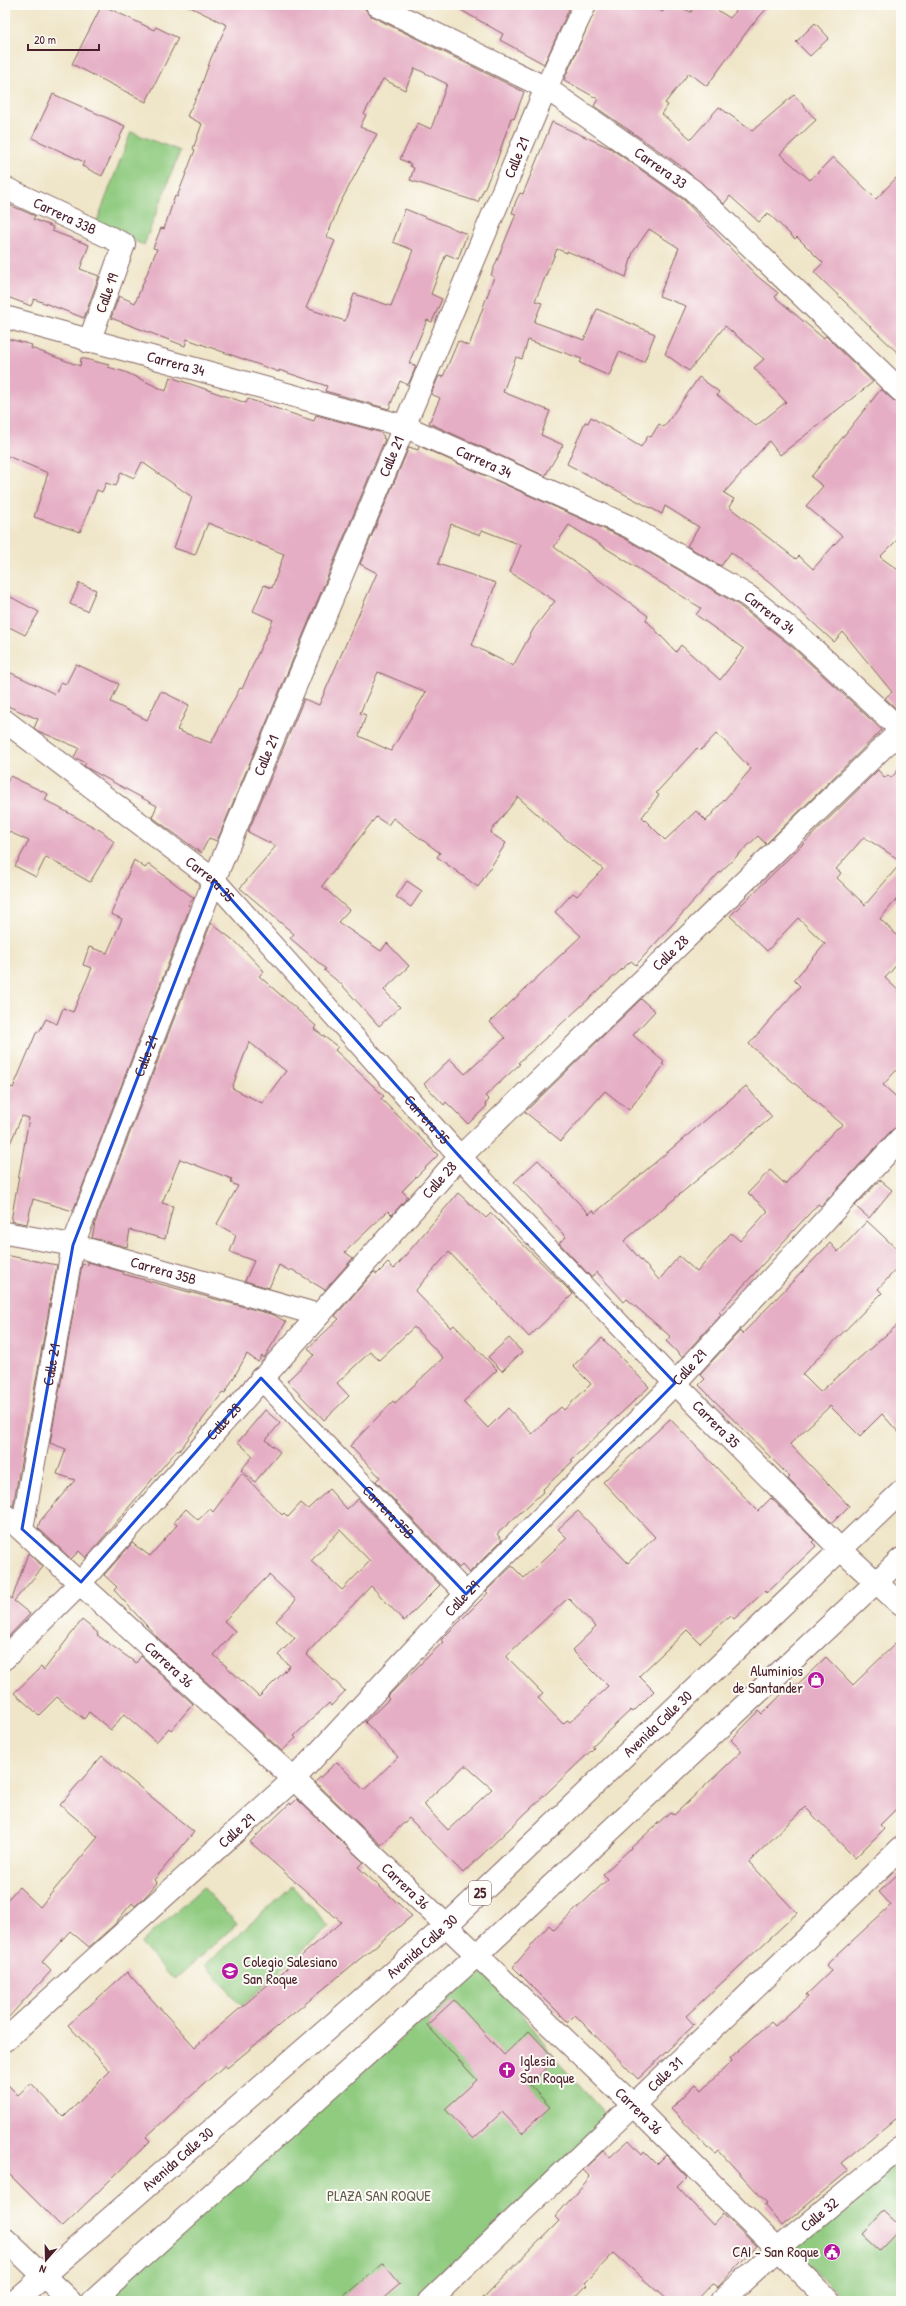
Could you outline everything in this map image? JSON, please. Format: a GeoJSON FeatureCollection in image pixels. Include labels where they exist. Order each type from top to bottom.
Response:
{"type":"FeatureCollection","features":[{"type":"Feature","properties":{"kind":"main road","name":"Carrera 33"},"geometry":{"type":"LineString","coordinates":[[377,5],[546,88],[692,190],[901,391]]}},
{"type":"Feature","properties":{"kind":"main road","name":"Calle 21"},"geometry":{"type":"LineString","coordinates":[[22,1528],[73,1245],[214,880],[546,88],[585,5]]}},
{"type":"Feature","properties":{"kind":"main road","name":"Carrera 33B"},"geometry":{"type":"LineString","coordinates":[[5,188],[124,244]]}},
{"type":"Feature","properties":{"kind":"main road","name":"Calle 19"},"geometry":{"type":"LineString","coordinates":[[89,342],[124,244]]}},
{"type":"Feature","properties":{"kind":"main road","name":"Carrera 34"},"geometry":{"type":"LineString","coordinates":[[5,317],[89,342],[404,426],[630,527],[748,596],[798,635],[901,730]]}},
{"type":"Feature","properties":{"kind":"main road","name":"Carrera 35"},"geometry":{"type":"LineString","coordinates":[[5,721],[214,880],[460,1157],[675,1383],[840,1549],[901,1605]]}},
{"type":"Feature","properties":{"kind":"main road","name":"Calle 28"},"geometry":{"type":"LineString","coordinates":[[5,1658],[81,1582],[261,1378],[460,1157],[901,730]]}},
{"type":"Feature","properties":{"kind":"main road","name":"Calle 29"},"geometry":{"type":"LineString","coordinates":[[5,2040],[294,1779],[466,1594],[675,1383],[901,1138]]}},
{"type":"Feature","properties":{"kind":"main road","name":"Carrera 35B"},"geometry":{"type":"LineString","coordinates":[[5,1233],[73,1245],[319,1315]]}},
{"type":"Feature","properties":{"kind":"main road","name":"Carrera 35B"},"geometry":{"type":"LineString","coordinates":[[261,1378],[466,1594]]}},
{"type":"Feature","properties":{"kind":"main road","name":"Avenida Calle 30"},"geometry":{"type":"LineString","coordinates":[[14,2301],[44,2277],[446,1925],[901,1492]]}},
{"type":"Feature","properties":{"kind":"main road","name":"Carrera 36"},"geometry":{"type":"LineString","coordinates":[[5,1515],[22,1528],[294,1779],[632,2104],[829,2301]]}},
{"type":"Feature","properties":{"kind":"main road"},"geometry":{"type":"LineString","coordinates":[[93,2301],[477,1955],[901,1559]]}},
{"type":"Feature","properties":{"kind":"main road","name":"Calle 31"},"geometry":{"type":"LineString","coordinates":[[429,2301],[632,2104],[901,1848]]}},
{"type":"Feature","properties":{"kind":"main road","name":"Calle 32"},"geometry":{"type":"LineString","coordinates":[[721,2301],[778,2249],[901,2146]]}},
{"type":"Feature","properties":{"kind":"main road"},"geometry":{"type":"LineString","coordinates":[[5,2239],[70,2301]]}},
{"type":"Feature","properties":{"kind":"highlighted area"},"geometry":{"type":"Polygon","coordinates":[[[214,880],[460,1157],[675,1383],[466,1594],[261,1378],[81,1582],[22,1529],[73,1245],[214,880]]]}},
{"type":"Feature","properties":{"kind":"green space"},"geometry":{"type":"Polygon","coordinates":[[[131,132],[180,151],[144,245],[95,226],[131,132]]]}},
{"type":"Feature","properties":{"kind":"green space"},"geometry":{"type":"Polygon","coordinates":[[[292,1886],[329,1926],[242,2006],[205,1965],[292,1886]]]}},
{"type":"Feature","properties":{"kind":"green space"},"geometry":{"type":"Polygon","coordinates":[[[203,1887],[237,1924],[174,1980],[140,1944],[203,1887]]]}},
{"type":"Feature","properties":{"kind":"green space","name":"PLAZA SAN ROQUE"},"geometry":{"type":"Polygon","coordinates":[[[488,1965],[556,2060],[607,2116],[423,2301],[93,2301],[488,1965]]]}},
{"type":"Feature","properties":{"kind":"green space"},"geometry":{"type":"Polygon","coordinates":[[[901,2156],[901,2301],[845,2301],[794,2248],[901,2156]]]}},
{"type":"Feature","properties":{"kind":"building"},"geometry":{"type":"Polygon","coordinates":[[[102,5],[154,30],[156,27],[178,38],[146,102],[72,64],[102,5]]]}},
{"type":"Feature","properties":{"kind":"building"},"geometry":{"type":"Polygon","coordinates":[[[186,5],[358,5],[365,9],[371,16],[524,92],[514,119],[511,118],[496,163],[478,202],[410,180],[414,168],[410,166],[411,164],[400,159],[418,123],[431,129],[447,84],[415,68],[405,90],[383,79],[364,114],[366,115],[360,127],[377,134],[339,205],[327,237],[335,241],[306,308],[345,321],[354,294],[391,306],[413,250],[393,242],[405,209],[467,234],[458,259],[446,254],[431,294],[442,299],[432,322],[427,320],[409,363],[416,366],[408,385],[400,381],[389,409],[325,391],[327,386],[279,370],[279,372],[187,339],[185,346],[111,318],[119,296],[135,303],[157,249],[153,248],[161,228],[164,229],[175,196],[177,197],[195,150],[193,149],[202,124],[187,116],[199,92],[211,58],[227,25],[186,5]]]}},
{"type":"Feature","properties":{"kind":"building"},"geometry":{"type":"Polygon","coordinates":[[[452,5],[571,5],[544,64],[500,40],[503,34],[452,5]]]}},
{"type":"Feature","properties":{"kind":"building"},"geometry":{"type":"Polygon","coordinates":[[[597,5],[646,5],[663,12],[665,5],[674,5],[691,12],[695,5],[709,5],[730,18],[741,5],[770,5],[751,26],[707,86],[689,73],[665,103],[668,105],[662,114],[691,139],[719,107],[752,131],[794,95],[816,120],[780,154],[810,180],[833,157],[876,199],[901,173],[901,356],[814,272],[823,263],[797,237],[795,239],[768,213],[759,222],[730,196],[724,204],[681,166],[594,106],[598,99],[564,80],[597,5]]]}},
{"type":"Feature","properties":{"kind":"building"},"geometry":{"type":"Polygon","coordinates":[[[815,23],[829,38],[810,56],[796,42],[815,23]]]}},
{"type":"Feature","properties":{"kind":"building"},"geometry":{"type":"Polygon","coordinates":[[[53,94],[125,126],[102,176],[82,166],[84,162],[32,138],[53,94]]]}},
{"type":"Feature","properties":{"kind":"building"},"geometry":{"type":"Polygon","coordinates":[[[552,122],[610,148],[684,200],[757,276],[778,293],[775,297],[823,338],[826,336],[873,382],[780,455],[769,441],[724,493],[734,499],[729,507],[796,559],[799,556],[813,569],[842,536],[806,506],[823,486],[811,477],[881,389],[893,400],[901,403],[901,536],[880,557],[901,572],[901,713],[885,698],[892,692],[843,632],[834,642],[772,585],[731,552],[721,566],[687,546],[699,527],[665,506],[662,514],[567,464],[585,422],[588,423],[591,417],[641,447],[648,436],[651,437],[659,424],[664,427],[699,377],[719,392],[717,395],[756,426],[786,402],[754,368],[764,359],[725,326],[689,371],[665,354],[686,306],[659,296],[679,248],[649,229],[633,252],[626,277],[567,251],[567,253],[557,249],[535,301],[542,303],[534,322],[584,340],[597,309],[655,334],[644,362],[619,352],[609,376],[580,363],[582,359],[528,340],[522,359],[516,357],[503,392],[550,411],[541,435],[563,445],[545,476],[429,423],[440,398],[431,394],[439,376],[443,377],[458,341],[469,346],[494,277],[491,275],[516,214],[512,213],[516,201],[520,193],[523,194],[552,122]]]}},
{"type":"Feature","properties":{"kind":"building"},"geometry":{"type":"Polygon","coordinates":[[[5,203],[35,216],[33,219],[53,227],[52,231],[89,245],[80,269],[99,276],[84,318],[34,299],[31,306],[5,296],[5,203]]]}},
{"type":"Feature","properties":{"kind":"building"},"geometry":{"type":"Polygon","coordinates":[[[5,338],[32,345],[31,348],[80,366],[81,358],[109,365],[108,367],[125,372],[166,391],[170,377],[246,403],[248,399],[314,421],[316,415],[379,432],[384,436],[383,438],[385,439],[217,841],[209,838],[201,853],[152,817],[157,806],[84,766],[86,763],[74,757],[79,748],[38,731],[34,728],[38,719],[5,705],[5,670],[55,694],[61,682],[66,684],[76,664],[119,684],[111,702],[147,720],[161,691],[189,705],[177,730],[211,743],[240,688],[242,689],[273,620],[253,611],[264,585],[272,588],[284,554],[208,523],[195,555],[174,548],[192,497],[142,462],[134,478],[121,472],[116,486],[106,483],[102,492],[97,490],[80,532],[34,517],[48,473],[5,455],[5,338]]]}},
{"type":"Feature","properties":{"kind":"building"},"geometry":{"type":"Polygon","coordinates":[[[419,446],[624,538],[737,604],[790,645],[882,730],[766,844],[758,836],[716,876],[636,965],[631,961],[518,1063],[520,1064],[485,1096],[489,1100],[485,1104],[487,1106],[468,1124],[446,1102],[444,1105],[424,1084],[450,1059],[465,1074],[505,1038],[490,1022],[581,936],[555,912],[573,893],[577,896],[603,869],[557,832],[518,797],[491,831],[492,834],[506,843],[478,887],[437,857],[440,853],[393,818],[388,825],[376,817],[322,886],[349,910],[338,922],[381,951],[387,943],[409,966],[384,990],[400,1007],[379,1026],[342,985],[324,970],[326,969],[290,938],[294,934],[240,888],[276,846],[248,832],[304,699],[319,705],[377,573],[360,564],[409,447],[418,450],[419,446]],[[451,524],[438,564],[496,583],[472,645],[513,666],[534,628],[555,601],[510,572],[521,545],[482,530],[480,535],[451,524]],[[569,525],[554,547],[648,616],[646,620],[676,652],[681,645],[720,680],[744,649],[696,615],[701,608],[569,525]],[[378,672],[360,713],[366,715],[359,736],[391,751],[426,692],[378,672]],[[717,733],[700,751],[697,748],[656,793],[659,795],[642,817],[665,840],[696,811],[706,821],[751,769],[717,733]]]}},
{"type":"Feature","properties":{"kind":"building"},"geometry":{"type":"Polygon","coordinates":[[[79,583],[96,590],[87,611],[70,604],[79,583]]]}},
{"type":"Feature","properties":{"kind":"building"},"geometry":{"type":"Polygon","coordinates":[[[5,594],[39,612],[25,635],[5,625],[5,594]]]}},
{"type":"Feature","properties":{"kind":"building"},"geometry":{"type":"Polygon","coordinates":[[[901,767],[901,861],[864,837],[836,869],[841,873],[837,878],[865,905],[901,863],[901,894],[880,919],[901,939],[901,960],[885,978],[901,993],[901,1065],[883,1085],[901,1101],[901,1126],[892,1130],[821,1206],[818,1204],[719,1312],[721,1314],[682,1357],[666,1341],[671,1337],[627,1299],[624,1302],[597,1272],[591,1277],[559,1243],[566,1237],[514,1182],[538,1160],[589,1214],[593,1210],[595,1213],[746,1086],[772,1117],[624,1241],[659,1280],[679,1256],[697,1272],[731,1233],[740,1241],[768,1211],[748,1193],[770,1170],[785,1184],[836,1129],[843,1125],[749,1044],[800,986],[794,980],[825,944],[798,918],[767,951],[730,916],[878,770],[885,778],[888,775],[891,778],[901,767]]]}},
{"type":"Feature","properties":{"kind":"building"},"geometry":{"type":"Polygon","coordinates":[[[10,776],[48,794],[45,800],[103,832],[114,842],[90,882],[46,857],[36,877],[15,866],[29,841],[5,830],[5,786],[10,776]]]}},
{"type":"Feature","properties":{"kind":"building"},"geometry":{"type":"Polygon","coordinates":[[[134,860],[145,868],[149,864],[194,898],[188,905],[190,907],[73,1211],[33,1199],[27,1224],[11,1221],[29,1118],[22,1116],[5,1155],[5,1085],[13,1088],[37,1031],[39,1032],[46,1019],[57,1024],[63,1008],[73,1012],[92,968],[83,965],[89,947],[107,953],[122,919],[111,914],[134,860]]]}},
{"type":"Feature","properties":{"kind":"building"},"geometry":{"type":"Polygon","coordinates":[[[407,881],[422,891],[411,907],[396,897],[407,881]]]}},
{"type":"Feature","properties":{"kind":"building"},"geometry":{"type":"Polygon","coordinates":[[[211,923],[237,943],[264,971],[259,976],[316,1026],[314,1029],[338,1047],[335,1050],[384,1096],[381,1099],[438,1155],[402,1191],[408,1197],[392,1215],[388,1211],[345,1252],[353,1258],[325,1290],[291,1269],[290,1271],[279,1265],[269,1288],[245,1281],[254,1261],[230,1252],[236,1235],[217,1224],[238,1186],[231,1183],[232,1179],[180,1159],[162,1203],[173,1206],[165,1239],[130,1230],[127,1247],[92,1238],[95,1223],[211,923]],[[249,1042],[232,1088],[262,1103],[286,1071],[249,1042]]]}},
{"type":"Feature","properties":{"kind":"building"},"geometry":{"type":"Polygon","coordinates":[[[641,999],[655,1011],[633,1035],[664,1062],[662,1064],[664,1065],[629,1110],[605,1091],[561,1141],[525,1112],[641,999]]]}},
{"type":"Feature","properties":{"kind":"building"},"geometry":{"type":"Polygon","coordinates":[[[880,1180],[892,1190],[869,1218],[855,1206],[880,1180]]]}},
{"type":"Feature","properties":{"kind":"building"},"geometry":{"type":"Polygon","coordinates":[[[458,1193],[486,1218],[491,1213],[573,1294],[529,1337],[449,1252],[415,1291],[451,1328],[454,1325],[497,1370],[463,1402],[488,1428],[508,1408],[532,1434],[561,1407],[564,1410],[591,1384],[573,1366],[602,1338],[649,1387],[571,1460],[573,1461],[542,1490],[543,1492],[497,1534],[502,1540],[469,1573],[462,1565],[459,1568],[376,1481],[380,1477],[350,1446],[393,1401],[395,1403],[443,1358],[414,1327],[379,1360],[370,1352],[337,1383],[349,1396],[324,1420],[287,1381],[314,1355],[308,1348],[339,1319],[335,1316],[374,1272],[377,1274],[388,1263],[394,1269],[458,1193]]]}},
{"type":"Feature","properties":{"kind":"building"},"geometry":{"type":"Polygon","coordinates":[[[867,1221],[901,1253],[901,1264],[878,1289],[882,1293],[802,1374],[820,1392],[901,1322],[901,1435],[882,1414],[860,1436],[830,1406],[790,1444],[849,1506],[832,1523],[788,1479],[790,1477],[699,1385],[705,1379],[700,1374],[740,1331],[742,1334],[830,1243],[838,1252],[867,1221]]]}},
{"type":"Feature","properties":{"kind":"building"},"geometry":{"type":"Polygon","coordinates":[[[5,1255],[57,1265],[13,1506],[5,1503],[5,1255]]]}},
{"type":"Feature","properties":{"kind":"building"},"geometry":{"type":"Polygon","coordinates":[[[88,1262],[123,1272],[123,1274],[274,1315],[286,1322],[264,1358],[262,1356],[258,1362],[247,1354],[225,1393],[223,1392],[179,1451],[177,1450],[86,1558],[79,1551],[71,1559],[38,1528],[40,1521],[75,1480],[57,1474],[66,1449],[50,1443],[82,1264],[88,1265],[88,1262]]]}},
{"type":"Feature","properties":{"kind":"building"},"geometry":{"type":"Polygon","coordinates":[[[509,1338],[522,1352],[502,1371],[488,1357],[509,1338]]]}},
{"type":"Feature","properties":{"kind":"building"},"geometry":{"type":"Polygon","coordinates":[[[265,1410],[280,1423],[266,1440],[280,1452],[255,1482],[241,1470],[253,1456],[238,1442],[265,1410]]]}},
{"type":"Feature","properties":{"kind":"building"},"geometry":{"type":"Polygon","coordinates":[[[670,1419],[758,1511],[771,1498],[814,1540],[812,1542],[816,1546],[767,1593],[765,1591],[734,1619],[730,1615],[700,1643],[687,1630],[639,1676],[654,1691],[633,1712],[631,1710],[592,1746],[594,1748],[463,1873],[409,1818],[381,1845],[315,1782],[337,1762],[364,1790],[398,1757],[365,1722],[389,1699],[387,1697],[443,1642],[441,1640],[488,1593],[486,1591],[512,1566],[524,1578],[567,1538],[558,1529],[578,1511],[628,1563],[655,1537],[603,1482],[670,1419]],[[568,1598],[508,1654],[507,1657],[543,1694],[538,1698],[563,1724],[567,1720],[570,1722],[608,1686],[572,1650],[596,1627],[568,1598]],[[465,1765],[423,1804],[448,1830],[492,1789],[465,1765]]]}},
{"type":"Feature","properties":{"kind":"building"},"geometry":{"type":"Polygon","coordinates":[[[242,1473],[282,1515],[284,1513],[288,1517],[301,1503],[308,1509],[329,1489],[347,1509],[358,1499],[440,1585],[404,1621],[371,1586],[306,1654],[345,1691],[331,1706],[329,1703],[294,1736],[296,1738],[282,1751],[158,1638],[114,1590],[117,1587],[104,1575],[132,1543],[150,1556],[177,1525],[174,1522],[186,1509],[198,1520],[210,1509],[213,1512],[242,1473]],[[340,1530],[311,1561],[342,1590],[370,1561],[340,1530]],[[269,1575],[224,1621],[235,1631],[214,1655],[259,1697],[290,1666],[278,1655],[295,1638],[276,1621],[296,1600],[269,1575]]]}},
{"type":"Feature","properties":{"kind":"building"},"geometry":{"type":"Polygon","coordinates":[[[28,1553],[43,1567],[14,1601],[30,1614],[5,1640],[5,1593],[12,1599],[28,1553]]]}},
{"type":"Feature","properties":{"kind":"building"},"geometry":{"type":"Polygon","coordinates":[[[82,1620],[98,1633],[97,1635],[136,1663],[141,1656],[193,1704],[171,1730],[169,1728],[156,1742],[124,1714],[111,1730],[89,1712],[84,1719],[57,1697],[39,1715],[14,1693],[41,1667],[44,1670],[82,1620]]]}},
{"type":"Feature","properties":{"kind":"building"},"geometry":{"type":"Polygon","coordinates":[[[901,1638],[901,1804],[880,1825],[884,1829],[855,1858],[805,1807],[749,1862],[797,1913],[686,2016],[694,2025],[638,2079],[575,2015],[568,2022],[513,1967],[549,1925],[554,1930],[608,1879],[603,1874],[670,1812],[674,1815],[742,1751],[731,1740],[759,1711],[762,1714],[793,1683],[796,1686],[826,1657],[853,1685],[901,1638]]]}},
{"type":"Feature","properties":{"kind":"building"},"geometry":{"type":"Polygon","coordinates":[[[102,1756],[194,1832],[154,1880],[157,1883],[145,1897],[135,1906],[132,1903],[114,1925],[89,1947],[70,1931],[42,1962],[51,1971],[5,2021],[5,1902],[19,1887],[40,1907],[98,1837],[60,1805],[102,1756]]]}},
{"type":"Feature","properties":{"kind":"building"},"geometry":{"type":"Polygon","coordinates":[[[297,1799],[363,1862],[358,1867],[412,1916],[227,2068],[225,2065],[146,2137],[150,2141],[62,2227],[5,2170],[5,2082],[18,2095],[31,2083],[64,2117],[110,2071],[68,2025],[127,1972],[195,2047],[341,1922],[250,1842],[290,1803],[291,1805],[297,1799]]]}},
{"type":"Feature","properties":{"kind":"building"},"geometry":{"type":"Polygon","coordinates":[[[901,1871],[901,2114],[841,2163],[848,2171],[782,2226],[764,2205],[767,2203],[719,2151],[716,2154],[712,2151],[671,2109],[696,2084],[702,2090],[732,2061],[730,2058],[771,2022],[775,2026],[808,1997],[806,1995],[831,1971],[826,1965],[891,1905],[879,1892],[901,1871]]]}},
{"type":"Feature","properties":{"kind":"building","name":"Iglesia San Roque"},"geometry":{"type":"Polygon","coordinates":[[[454,2000],[504,2055],[529,2031],[556,2060],[529,2084],[550,2107],[522,2133],[502,2112],[473,2139],[445,2109],[477,2080],[427,2025],[454,2000]]]}},
{"type":"Feature","properties":{"kind":"building"},"geometry":{"type":"Polygon","coordinates":[[[629,2140],[642,2154],[644,2151],[657,2164],[666,2155],[687,2177],[677,2187],[713,2225],[723,2214],[756,2246],[718,2287],[713,2283],[696,2301],[668,2301],[614,2253],[585,2283],[587,2285],[572,2301],[480,2301],[559,2221],[555,2217],[590,2177],[583,2170],[603,2151],[610,2157],[629,2140]]]}},
{"type":"Feature","properties":{"kind":"building"},"geometry":{"type":"Polygon","coordinates":[[[884,2211],[901,2227],[879,2250],[862,2234],[884,2211]]]}},
{"type":"Feature","properties":{"kind":"building"},"geometry":{"type":"Polygon","coordinates":[[[383,2263],[400,2284],[380,2301],[338,2301],[383,2263]]]}},
{"type":"Feature","properties":{"kind":"place","name":"Aluminios de Santander"},"geometry":{"type":"Point","coordinates":[816,1680]}},
{"type":"Feature","properties":{"kind":"place","name":"Colegio Salesiano San Roque"},"geometry":{"type":"Point","coordinates":[230,1971]}},
{"type":"Feature","properties":{"kind":"place","name":"Iglesia San Roque"},"geometry":{"type":"Point","coordinates":[507,2070]}},
{"type":"Feature","properties":{"kind":"place","name":"CAI - San Roque"},"geometry":{"type":"Point","coordinates":[832,2252]}}]}
